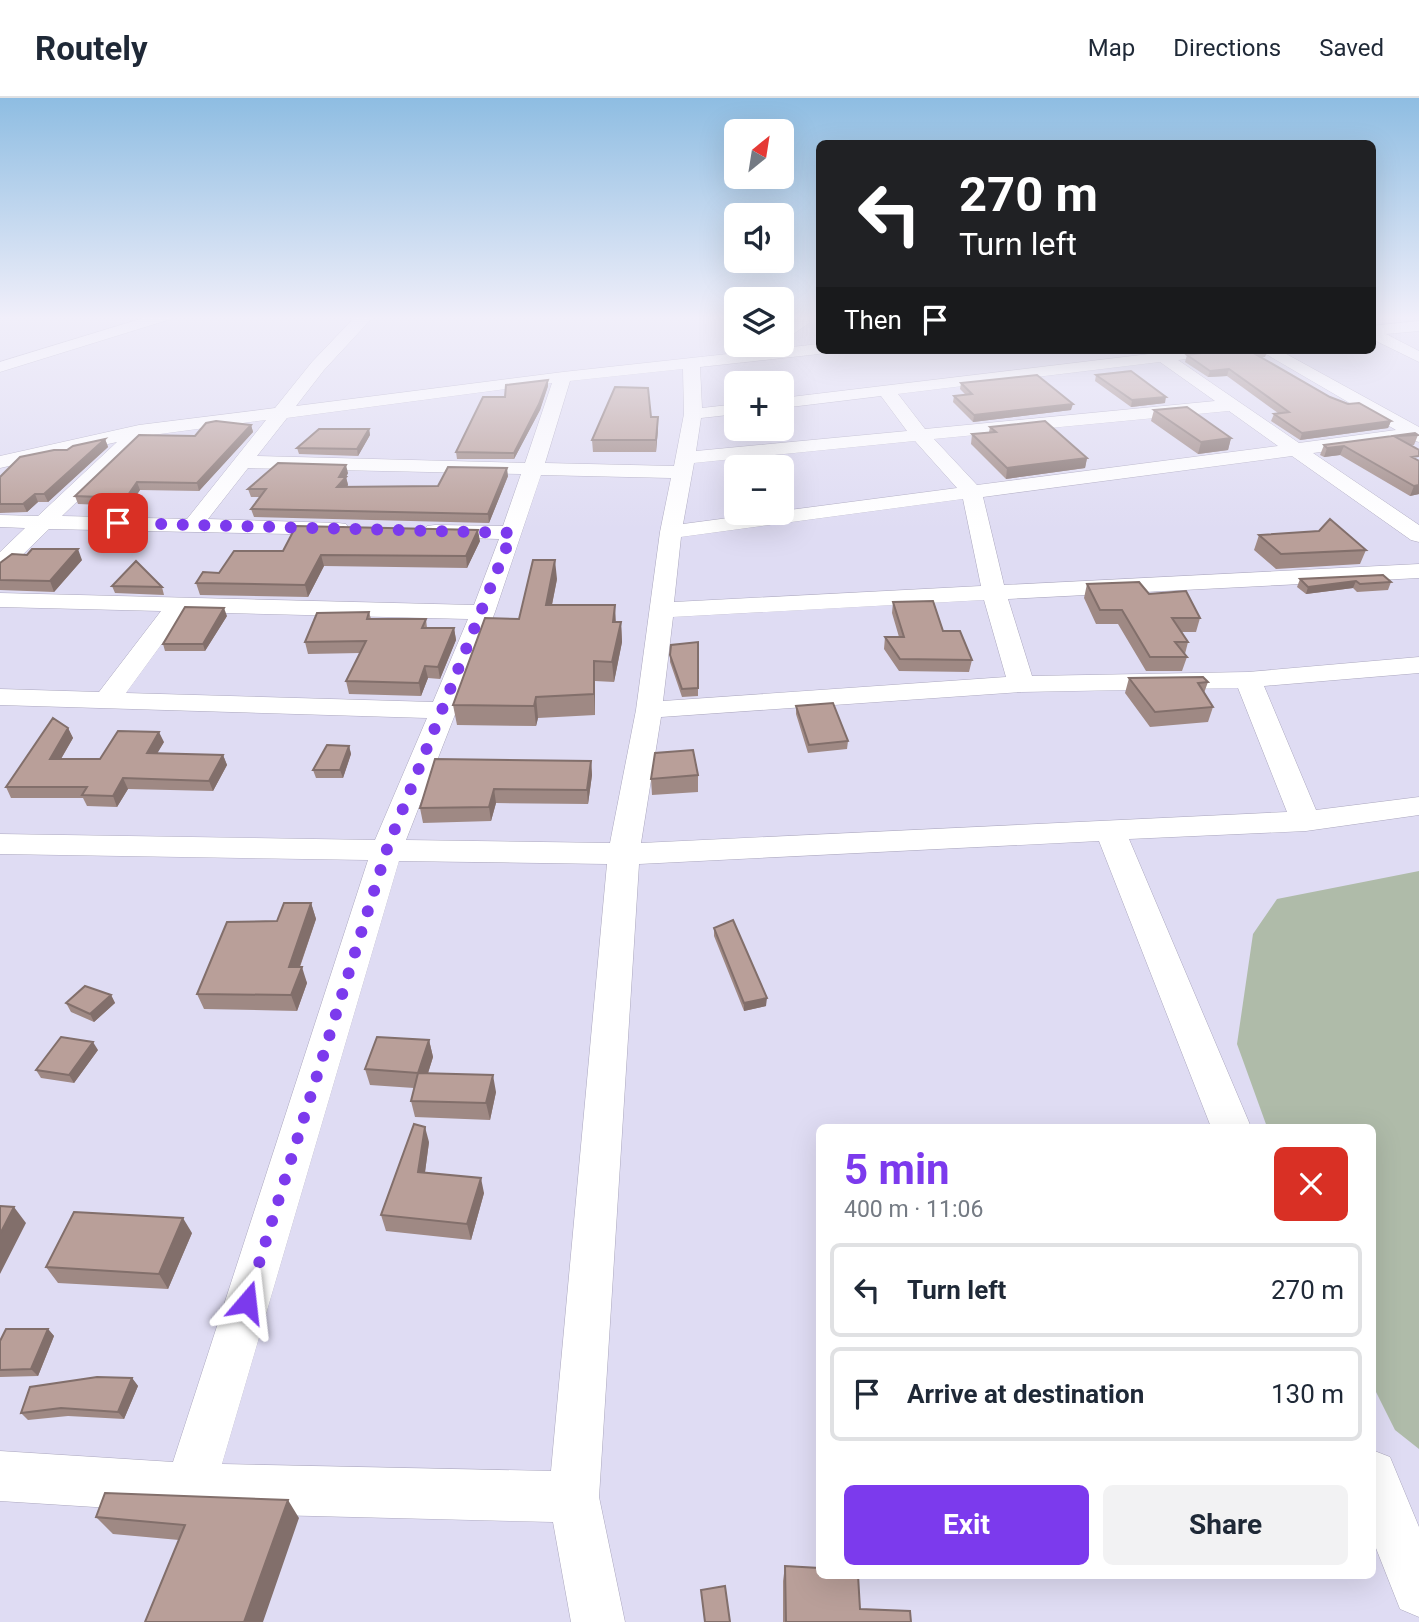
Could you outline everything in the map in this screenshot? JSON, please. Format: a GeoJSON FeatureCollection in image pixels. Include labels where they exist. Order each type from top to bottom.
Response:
{"type":"FeatureCollection","features":[{"type":"Feature","properties":{"kind":"street"},"geometry":{"type":"LineString","coordinates":[[193,525],[303,387]]}},
{"type":"Feature","properties":{"kind":"street"},"geometry":{"type":"LineString","coordinates":[[0,462],[138,431],[480,387]]}},
{"type":"Feature","properties":{"kind":"street"},"geometry":{"type":"LineString","coordinates":[[190,1488],[387,849],[483,612],[560,387]]}},
{"type":"Feature","properties":{"kind":"street"},"geometry":{"type":"LineString","coordinates":[[598,1622],[575,1497],[624,854],[649,710],[671,532],[693,414],[692,387]]}},
{"type":"Feature","properties":{"kind":"street"},"geometry":{"type":"LineString","coordinates":[[794,402],[914,387]]}},
{"type":"Feature","properties":{"kind":"street"},"geometry":{"type":"LineString","coordinates":[[1207,387],[1419,535]]}},
{"type":"Feature","properties":{"kind":"street"},"geometry":{"type":"LineString","coordinates":[[1334,387],[1418,434]]}},
{"type":"Feature","properties":{"kind":"street"},"geometry":{"type":"LineString","coordinates":[[886,391],[920,435],[972,492],[994,593],[1021,684]]}},
{"type":"Feature","properties":{"kind":"street"},"geometry":{"type":"LineString","coordinates":[[243,462],[533,467],[683,465],[920,435],[1232,405]]}},
{"type":"Feature","properties":{"kind":"street"},"geometry":{"type":"LineString","coordinates":[[693,414],[724,410]]}},
{"type":"Feature","properties":{"kind":"street"},"geometry":{"type":"LineString","coordinates":[[0,564],[138,431]]}},
{"type":"Feature","properties":{"kind":"street"},"geometry":{"type":"LineString","coordinates":[[671,532],[1418,434]]}},
{"type":"Feature","properties":{"kind":"street"},"geometry":{"type":"LineString","coordinates":[[0,521],[359,529]]}},
{"type":"Feature","properties":{"kind":"street"},"geometry":{"type":"LineString","coordinates":[[415,531],[512,533]]}},
{"type":"Feature","properties":{"kind":"street"},"geometry":{"type":"LineString","coordinates":[[661,610],[1419,570]]}},
{"type":"Feature","properties":{"kind":"street"},"geometry":{"type":"LineString","coordinates":[[0,600],[483,612]]}},
{"type":"Feature","properties":{"kind":"street"},"geometry":{"type":"LineString","coordinates":[[107,700],[178,605]]}},
{"type":"Feature","properties":{"kind":"street"},"geometry":{"type":"LineString","coordinates":[[649,710],[1021,684],[1248,680],[1419,665]]}},
{"type":"Feature","properties":{"kind":"street"},"geometry":{"type":"LineString","coordinates":[[1248,680],[1306,821]]}},
{"type":"Feature","properties":{"kind":"street"},"geometry":{"type":"LineString","coordinates":[[0,697],[443,710]]}},
{"type":"Feature","properties":{"kind":"street"},"geometry":{"type":"LineString","coordinates":[[0,844],[624,854],[1306,821],[1419,806]]}},
{"type":"Feature","properties":{"kind":"street"},"geometry":{"type":"LineString","coordinates":[[1111,832],[1230,1124]]}},
{"type":"Feature","properties":{"kind":"street"},"geometry":{"type":"LineString","coordinates":[[0,1476],[190,1488],[575,1497]]}},
{"type":"Feature","properties":{"kind":"street"},"geometry":{"type":"LineString","coordinates":[[1376,1485],[1419,1590]]}},
{"type":"Feature","properties":{"kind":"green space"},"geometry":{"type":"Polygon","coordinates":[[[1419,871],[1419,1449],[1395,1430],[1376,1392],[1376,1124],[1266,1124],[1237,1044],[1253,934],[1277,899],[1419,871]]]}},
{"type":"Feature","properties":{"kind":"building"},"geometry":{"type":"Polygon","coordinates":[[[506,387],[545,387],[514,453],[456,452],[483,397],[505,397],[506,387]]]}},
{"type":"Feature","properties":{"kind":"building"},"geometry":{"type":"Polygon","coordinates":[[[615,387],[648,388],[651,417],[658,417],[656,440],[592,440],[615,387]]]}},
{"type":"Feature","properties":{"kind":"building"},"geometry":{"type":"Polygon","coordinates":[[[965,387],[1052,387],[1073,404],[974,415],[954,396],[972,394],[965,387]]]}},
{"type":"Feature","properties":{"kind":"building"},"geometry":{"type":"Polygon","coordinates":[[[1113,387],[1153,387],[1166,397],[1132,400],[1113,387]]]}},
{"type":"Feature","properties":{"kind":"building"},"geometry":{"type":"Polygon","coordinates":[[[1254,387],[1313,387],[1348,404],[1359,403],[1391,421],[1302,433],[1274,414],[1289,412],[1254,387]]]}},
{"type":"Feature","properties":{"kind":"building"},"geometry":{"type":"Polygon","coordinates":[[[1187,407],[1231,438],[1201,442],[1154,410],[1187,407]]]}},
{"type":"Feature","properties":{"kind":"building"},"geometry":{"type":"Polygon","coordinates":[[[216,421],[251,425],[197,483],[137,482],[126,498],[75,496],[139,435],[195,436],[206,423],[216,421]]]}},
{"type":"Feature","properties":{"kind":"building"},"geometry":{"type":"Polygon","coordinates":[[[1045,421],[1087,458],[1007,468],[972,434],[996,432],[990,427],[1045,421]]]}},
{"type":"Feature","properties":{"kind":"building"},"geometry":{"type":"Polygon","coordinates":[[[319,429],[369,429],[357,449],[297,448],[319,429]]]}},
{"type":"Feature","properties":{"kind":"building"},"geometry":{"type":"Polygon","coordinates":[[[1415,433],[1418,435],[1394,436],[1419,450],[1419,456],[1412,457],[1419,461],[1419,485],[1414,486],[1344,446],[1327,448],[1324,445],[1415,433]]]}},
{"type":"Feature","properties":{"kind":"building"},"geometry":{"type":"Polygon","coordinates":[[[105,439],[44,494],[35,494],[23,504],[0,504],[0,477],[20,457],[67,450],[73,446],[105,439]]]}},
{"type":"Feature","properties":{"kind":"building"},"geometry":{"type":"Polygon","coordinates":[[[278,463],[346,465],[339,477],[346,477],[337,487],[438,486],[448,467],[507,468],[488,514],[251,509],[266,489],[248,489],[278,463]]]}},
{"type":"Feature","properties":{"kind":"building"},"geometry":{"type":"Polygon","coordinates":[[[1330,519],[1366,550],[1281,554],[1259,535],[1319,531],[1330,519]]]}},
{"type":"Feature","properties":{"kind":"building"},"geometry":{"type":"Polygon","coordinates":[[[296,526],[478,530],[466,556],[321,555],[305,585],[196,583],[203,572],[219,573],[234,551],[283,551],[296,526]]]}},
{"type":"Feature","properties":{"kind":"building"},"geometry":{"type":"Polygon","coordinates":[[[32,549],[78,549],[50,581],[0,580],[0,563],[12,554],[27,555],[32,549]]]}},
{"type":"Feature","properties":{"kind":"building"},"geometry":{"type":"Polygon","coordinates":[[[533,560],[555,560],[546,605],[615,605],[613,622],[621,622],[612,662],[594,661],[594,694],[536,697],[534,706],[453,705],[485,618],[519,619],[533,560]]]}},
{"type":"Feature","properties":{"kind":"building"},"geometry":{"type":"Polygon","coordinates":[[[136,561],[162,587],[112,586],[136,561]]]}},
{"type":"Feature","properties":{"kind":"building"},"geometry":{"type":"Polygon","coordinates":[[[1383,575],[1391,582],[1360,584],[1356,581],[1308,587],[1300,579],[1383,575]]]}},
{"type":"Feature","properties":{"kind":"building"},"geometry":{"type":"Polygon","coordinates":[[[1139,582],[1149,594],[1186,591],[1200,618],[1172,618],[1188,642],[1175,642],[1187,657],[1150,657],[1122,610],[1100,610],[1087,584],[1139,582]]]}},
{"type":"Feature","properties":{"kind":"building"},"geometry":{"type":"Polygon","coordinates":[[[933,601],[943,631],[960,631],[972,660],[900,659],[885,637],[904,637],[893,602],[933,601]]]}},
{"type":"Feature","properties":{"kind":"building"},"geometry":{"type":"Polygon","coordinates":[[[185,607],[224,608],[203,644],[163,644],[185,607]]]}},
{"type":"Feature","properties":{"kind":"building"},"geometry":{"type":"Polygon","coordinates":[[[369,612],[367,619],[426,619],[422,628],[454,628],[438,667],[425,666],[419,683],[346,681],[366,641],[305,642],[317,613],[369,612]]]}},
{"type":"Feature","properties":{"kind":"building"},"geometry":{"type":"Polygon","coordinates":[[[698,642],[698,688],[682,689],[670,655],[671,645],[698,642]]]}},
{"type":"Feature","properties":{"kind":"building"},"geometry":{"type":"Polygon","coordinates":[[[1203,677],[1208,682],[1198,683],[1213,707],[1155,712],[1129,678],[1203,677]]]}},
{"type":"Feature","properties":{"kind":"building"},"geometry":{"type":"Polygon","coordinates":[[[833,703],[848,741],[809,745],[796,706],[833,703]]]}},
{"type":"Feature","properties":{"kind":"building"},"geometry":{"type":"Polygon","coordinates":[[[53,718],[68,728],[50,759],[100,759],[118,731],[159,732],[147,753],[223,755],[209,781],[123,778],[113,796],[82,795],[87,787],[6,787],[53,718]]]}},
{"type":"Feature","properties":{"kind":"building"},"geometry":{"type":"Polygon","coordinates":[[[327,745],[349,746],[340,770],[313,770],[327,745]]]}},
{"type":"Feature","properties":{"kind":"building"},"geometry":{"type":"Polygon","coordinates":[[[693,750],[698,775],[651,779],[655,753],[693,750]]]}},
{"type":"Feature","properties":{"kind":"building"},"geometry":{"type":"Polygon","coordinates":[[[435,759],[591,761],[587,790],[494,789],[489,807],[420,808],[435,759]]]}},
{"type":"Feature","properties":{"kind":"building"},"geometry":{"type":"Polygon","coordinates":[[[284,903],[311,903],[289,967],[302,967],[291,995],[197,994],[227,922],[277,921],[284,903]]]}},
{"type":"Feature","properties":{"kind":"building"},"geometry":{"type":"Polygon","coordinates":[[[733,920],[767,998],[744,1003],[714,928],[733,920]]]}},
{"type":"Feature","properties":{"kind":"building"},"geometry":{"type":"Polygon","coordinates":[[[85,986],[111,995],[90,1014],[66,1003],[85,986]]]}},
{"type":"Feature","properties":{"kind":"building"},"geometry":{"type":"Polygon","coordinates":[[[61,1037],[93,1042],[69,1075],[36,1070],[61,1037]]]}},
{"type":"Feature","properties":{"kind":"building"},"geometry":{"type":"Polygon","coordinates":[[[377,1037],[429,1040],[418,1073],[365,1069],[377,1037]]]}},
{"type":"Feature","properties":{"kind":"building"},"geometry":{"type":"Polygon","coordinates":[[[418,1073],[493,1075],[486,1103],[411,1101],[418,1073]]]}},
{"type":"Feature","properties":{"kind":"building"},"geometry":{"type":"Polygon","coordinates":[[[414,1124],[425,1127],[418,1172],[481,1178],[467,1224],[381,1215],[414,1124]]]}},
{"type":"Feature","properties":{"kind":"building"},"geometry":{"type":"Polygon","coordinates":[[[0,1206],[14,1207],[0,1234],[0,1206]]]}},
{"type":"Feature","properties":{"kind":"building"},"geometry":{"type":"Polygon","coordinates":[[[74,1212],[183,1218],[159,1274],[46,1267],[74,1212]]]}},
{"type":"Feature","properties":{"kind":"building"},"geometry":{"type":"Polygon","coordinates":[[[6,1329],[48,1329],[31,1369],[0,1370],[0,1341],[6,1329]]]}},
{"type":"Feature","properties":{"kind":"building"},"geometry":{"type":"Polygon","coordinates":[[[97,1377],[132,1378],[118,1412],[61,1408],[21,1413],[30,1387],[97,1377]]]}},
{"type":"Feature","properties":{"kind":"building"},"geometry":{"type":"Polygon","coordinates":[[[105,1493],[288,1500],[244,1622],[145,1622],[185,1525],[96,1517],[105,1493]]]}},
{"type":"Feature","properties":{"kind":"building"},"geometry":{"type":"Polygon","coordinates":[[[785,1566],[816,1568],[816,1579],[858,1579],[860,1609],[910,1611],[911,1622],[786,1622],[785,1566]]]}},
{"type":"Feature","properties":{"kind":"building"},"geometry":{"type":"Polygon","coordinates":[[[725,1586],[730,1622],[705,1622],[701,1590],[725,1586]]]}},
{"type":"Feature","properties":{"kind":"route"},"geometry":{"type":"LineString","coordinates":[[118,523],[512,533],[387,849],[247,1302]]}}]}
